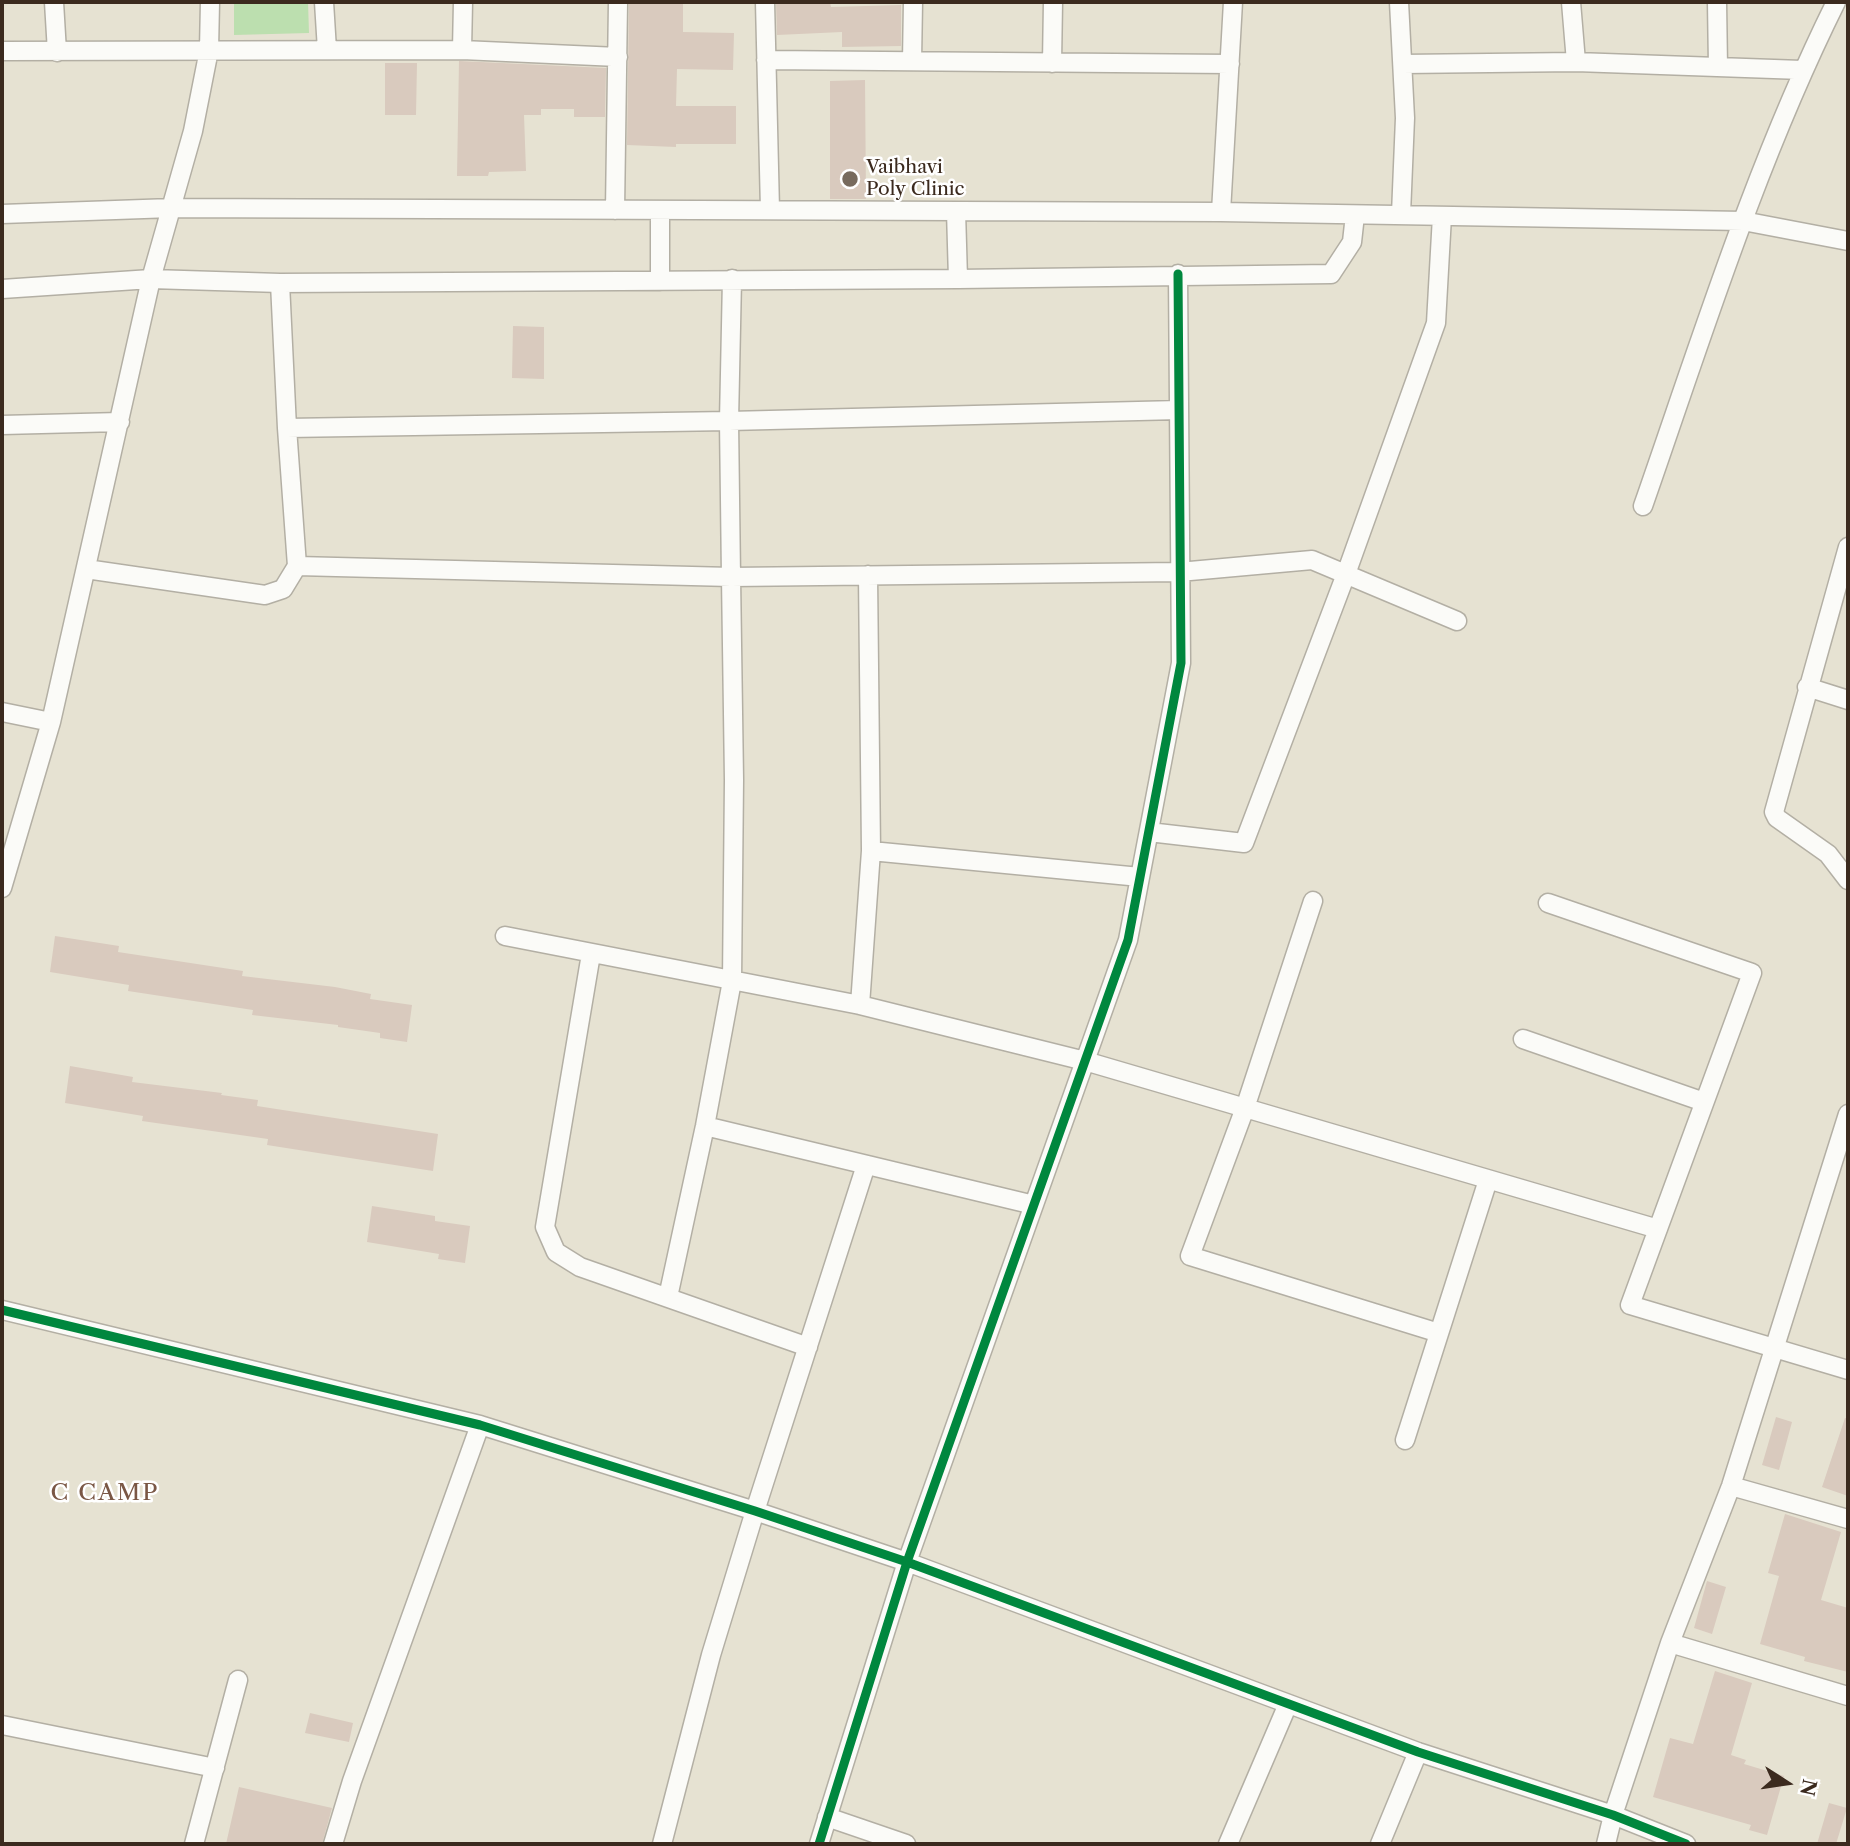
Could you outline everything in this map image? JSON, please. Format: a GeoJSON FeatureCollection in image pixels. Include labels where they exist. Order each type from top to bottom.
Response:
{"type":"FeatureCollection","features":[{"type":"Feature","properties":{"kind":"street"},"geometry":{"type":"LineString","coordinates":[[54,2],[57,52]]}},
{"type":"Feature","properties":{"kind":"street"},"geometry":{"type":"LineString","coordinates":[[2,888],[51,722],[151,279],[173,208],[192,131],[209,50],[210,2]]}},
{"type":"Feature","properties":{"kind":"street"},"geometry":{"type":"LineString","coordinates":[[324,2],[327,50]]}},
{"type":"Feature","properties":{"kind":"street"},"geometry":{"type":"LineString","coordinates":[[462,50],[463,2]]}},
{"type":"Feature","properties":{"kind":"street"},"geometry":{"type":"LineString","coordinates":[[615,210],[618,2]]}},
{"type":"Feature","properties":{"kind":"street"},"geometry":{"type":"LineString","coordinates":[[765,2],[770,210]]}},
{"type":"Feature","properties":{"kind":"street"},"geometry":{"type":"LineString","coordinates":[[912,61],[913,2]]}},
{"type":"Feature","properties":{"kind":"street"},"geometry":{"type":"LineString","coordinates":[[1052,63],[1053,2]]}},
{"type":"Feature","properties":{"kind":"street"},"geometry":{"type":"LineString","coordinates":[[1221,212],[1233,2]]}},
{"type":"Feature","properties":{"kind":"street"},"geometry":{"type":"LineString","coordinates":[[1399,2],[1405,118],[1401,214]]}},
{"type":"Feature","properties":{"kind":"street"},"geometry":{"type":"LineString","coordinates":[[1571,2],[1576,62]]}},
{"type":"Feature","properties":{"kind":"street"},"geometry":{"type":"LineString","coordinates":[[1717,2],[1718,67]]}},
{"type":"Feature","properties":{"kind":"street"},"geometry":{"type":"LineString","coordinates":[[1643,506],[1743,221],[1802,70],[1836,2]]}},
{"type":"Feature","properties":{"kind":"street"},"geometry":{"type":"LineString","coordinates":[[2,51],[462,50],[618,57]]}},
{"type":"Feature","properties":{"kind":"street"},"geometry":{"type":"LineString","coordinates":[[766,60],[1230,64]]}},
{"type":"Feature","properties":{"kind":"street"},"geometry":{"type":"LineString","coordinates":[[1403,64],[1576,62],[1802,70]]}},
{"type":"Feature","properties":{"kind":"street"},"geometry":{"type":"LineString","coordinates":[[2,214],[173,208],[1401,214],[1743,221],[1848,241]]}},
{"type":"Feature","properties":{"kind":"street"},"geometry":{"type":"LineString","coordinates":[[660,210],[660,281]]}},
{"type":"Feature","properties":{"kind":"street"},"geometry":{"type":"LineString","coordinates":[[956,211],[958,279]]}},
{"type":"Feature","properties":{"kind":"street"},"geometry":{"type":"LineString","coordinates":[[2,289],[151,279],[280,283],[1331,274],[1352,242],[1355,215]]}},
{"type":"Feature","properties":{"kind":"street"},"geometry":{"type":"LineString","coordinates":[[1149,832],[1244,843],[1346,574],[1436,323],[1442,216]]}},
{"type":"Feature","properties":{"kind":"street"},"geometry":{"type":"LineString","coordinates":[[818,1844],[907,1562],[1128,940],[1181,663],[1178,274]]}},
{"type":"Feature","properties":{"kind":"street"},"geometry":{"type":"LineString","coordinates":[[668,1297],[705,1126],[732,981],[734,780],[729,421],[732,279]]}},
{"type":"Feature","properties":{"kind":"street"},"geometry":{"type":"LineString","coordinates":[[86,569],[265,595],[283,589],[297,566],[280,283]]}},
{"type":"Feature","properties":{"kind":"street"},"geometry":{"type":"LineString","coordinates":[[287,428],[1179,410]]}},
{"type":"Feature","properties":{"kind":"street"},"geometry":{"type":"LineString","coordinates":[[2,425],[120,422]]}},
{"type":"Feature","properties":{"kind":"street"},"geometry":{"type":"LineString","coordinates":[[1848,547],[1773,812],[1777,818],[1828,854],[1848,880]]}},
{"type":"Feature","properties":{"kind":"street"},"geometry":{"type":"LineString","coordinates":[[297,566],[731,577],[1179,572],[1312,559],[1457,621]]}},
{"type":"Feature","properties":{"kind":"street"},"geometry":{"type":"LineString","coordinates":[[860,1004],[871,851],[868,575]]}},
{"type":"Feature","properties":{"kind":"street"},"geometry":{"type":"LineString","coordinates":[[1807,687],[1848,700]]}},
{"type":"Feature","properties":{"kind":"street"},"geometry":{"type":"LineString","coordinates":[[2,712],[51,722]]}},
{"type":"Feature","properties":{"kind":"street"},"geometry":{"type":"LineString","coordinates":[[871,851],[1140,877]]}},
{"type":"Feature","properties":{"kind":"street"},"geometry":{"type":"LineString","coordinates":[[1313,901],[1245,1108],[1191,1256],[1439,1333]]}},
{"type":"Feature","properties":{"kind":"street"},"geometry":{"type":"LineString","coordinates":[[1548,903],[1752,973],[1630,1305],[1848,1370]]}},
{"type":"Feature","properties":{"kind":"street"},"geometry":{"type":"LineString","coordinates":[[505,936],[860,1004],[1085,1060],[1658,1229]]}},
{"type":"Feature","properties":{"kind":"street"},"geometry":{"type":"LineString","coordinates":[[591,954],[545,1227],[556,1252],[580,1267],[808,1347]]}},
{"type":"Feature","properties":{"kind":"street"},"geometry":{"type":"LineString","coordinates":[[1523,1039],[1704,1102]]}},
{"type":"Feature","properties":{"kind":"street"},"geometry":{"type":"LineString","coordinates":[[1606,1844],[1670,1643],[1731,1486],[1848,1114]]}},
{"type":"Feature","properties":{"kind":"street"},"geometry":{"type":"LineString","coordinates":[[705,1126],[1034,1205]]}},
{"type":"Feature","properties":{"kind":"street"},"geometry":{"type":"LineString","coordinates":[[662,1844],[711,1655],[866,1165]]}},
{"type":"Feature","properties":{"kind":"street"},"geometry":{"type":"LineString","coordinates":[[1405,1440],[1488,1180]]}},
{"type":"Feature","properties":{"kind":"street"},"geometry":{"type":"LineString","coordinates":[[2,1310],[480,1425],[755,1511],[907,1562],[1418,1752],[1614,1815],[1686,1844]]}},
{"type":"Feature","properties":{"kind":"street"},"geometry":{"type":"LineString","coordinates":[[333,1844],[352,1782],[480,1425]]}},
{"type":"Feature","properties":{"kind":"street"},"geometry":{"type":"LineString","coordinates":[[1731,1486],[1848,1519]]}},
{"type":"Feature","properties":{"kind":"street"},"geometry":{"type":"LineString","coordinates":[[1670,1643],[1848,1696]]}},
{"type":"Feature","properties":{"kind":"street"},"geometry":{"type":"LineString","coordinates":[[194,1844],[238,1680]]}},
{"type":"Feature","properties":{"kind":"street"},"geometry":{"type":"LineString","coordinates":[[1228,1844],[1288,1704]]}},
{"type":"Feature","properties":{"kind":"street"},"geometry":{"type":"LineString","coordinates":[[2,1725],[215,1768]]}},
{"type":"Feature","properties":{"kind":"street"},"geometry":{"type":"LineString","coordinates":[[1380,1844],[1418,1752]]}},
{"type":"Feature","properties":{"kind":"street"},"geometry":{"type":"LineString","coordinates":[[827,1817],[906,1844]]}},
{"type":"Feature","properties":{"kind":"green space"},"geometry":{"type":"Polygon","coordinates":[[[234,2],[308,2],[309,33],[234,35],[234,2]]]}},
{"type":"Feature","properties":{"kind":"building"},"geometry":{"type":"Polygon","coordinates":[[[629,2],[683,2],[683,32],[734,33],[733,70],[677,69],[676,106],[736,106],[736,144],[676,144],[676,147],[627,145],[629,2]]]}},
{"type":"Feature","properties":{"kind":"building"},"geometry":{"type":"Polygon","coordinates":[[[776,2],[830,2],[831,7],[901,5],[901,46],[842,47],[842,32],[777,35],[776,2]]]}},
{"type":"Feature","properties":{"kind":"building"},"geometry":{"type":"Polygon","coordinates":[[[459,61],[606,68],[605,117],[574,117],[574,109],[541,109],[541,115],[524,115],[526,171],[489,172],[488,176],[457,176],[459,61]]]}},
{"type":"Feature","properties":{"kind":"building"},"geometry":{"type":"Polygon","coordinates":[[[385,63],[417,63],[416,115],[385,115],[385,63]]]}},
{"type":"Feature","properties":{"kind":"building"},"geometry":{"type":"Polygon","coordinates":[[[865,80],[866,199],[830,199],[830,81],[865,80]]]}},
{"type":"Feature","properties":{"kind":"building"},"geometry":{"type":"Polygon","coordinates":[[[513,326],[544,327],[544,379],[512,378],[513,326]]]}},
{"type":"Feature","properties":{"kind":"building"},"geometry":{"type":"Polygon","coordinates":[[[55,936],[119,946],[118,952],[243,971],[242,976],[335,987],[371,994],[370,999],[412,1005],[407,1042],[380,1038],[380,1033],[338,1025],[252,1015],[253,1010],[128,991],[129,985],[50,972],[55,936]]]}},
{"type":"Feature","properties":{"kind":"building"},"geometry":{"type":"Polygon","coordinates":[[[70,1066],[133,1077],[132,1082],[258,1100],[257,1106],[438,1134],[433,1171],[267,1145],[268,1139],[142,1121],[143,1116],[65,1103],[70,1066]]]}},
{"type":"Feature","properties":{"kind":"building"},"geometry":{"type":"Polygon","coordinates":[[[372,1206],[435,1216],[435,1221],[470,1226],[465,1263],[438,1259],[439,1254],[367,1242],[372,1206]]]}},
{"type":"Feature","properties":{"kind":"building"},"geometry":{"type":"Polygon","coordinates":[[[1776,1417],[1792,1422],[1779,1470],[1762,1465],[1776,1417]]]}},
{"type":"Feature","properties":{"kind":"building"},"geometry":{"type":"Polygon","coordinates":[[[1845,1418],[1848,1419],[1848,1496],[1822,1487],[1845,1418]]]}},
{"type":"Feature","properties":{"kind":"building"},"geometry":{"type":"Polygon","coordinates":[[[1785,1514],[1841,1532],[1821,1600],[1848,1608],[1848,1672],[1804,1661],[1805,1657],[1760,1644],[1779,1576],[1768,1573],[1785,1514]]]}},
{"type":"Feature","properties":{"kind":"building"},"geometry":{"type":"Polygon","coordinates":[[[1707,1581],[1726,1587],[1712,1634],[1694,1628],[1707,1581]]]}},
{"type":"Feature","properties":{"kind":"building"},"geometry":{"type":"Polygon","coordinates":[[[1715,1671],[1752,1683],[1731,1755],[1746,1760],[1744,1764],[1784,1776],[1767,1835],[1749,1830],[1751,1825],[1653,1797],[1670,1738],[1693,1744],[1715,1671]]]}},
{"type":"Feature","properties":{"kind":"building"},"geometry":{"type":"Polygon","coordinates":[[[310,1713],[353,1723],[349,1742],[305,1733],[310,1713]]]}},
{"type":"Feature","properties":{"kind":"building"},"geometry":{"type":"Polygon","coordinates":[[[239,1787],[332,1808],[322,1844],[226,1844],[239,1787]]]}},
{"type":"Feature","properties":{"kind":"building"},"geometry":{"type":"Polygon","coordinates":[[[1829,1803],[1847,1808],[1836,1844],[1817,1844],[1829,1803]]]}},
{"type":"Feature","properties":{"kind":"cycle path"},"geometry":{"type":"LineString","coordinates":[[819,1844],[907,1562],[1128,940],[1181,663],[1178,274]]}},
{"type":"Feature","properties":{"kind":"cycle path"},"geometry":{"type":"LineString","coordinates":[[2,1310],[480,1425],[755,1511],[907,1562],[1418,1752],[1613,1815],[1686,1844]]}},
{"type":"Feature","properties":{"kind":"place","name":"Vaibhavi Poly Clinic"},"geometry":{"type":"Point","coordinates":[850,179]}},
{"type":"Feature","properties":{"kind":"district","name":"C CAMP"},"geometry":{"type":"Point","coordinates":[105,1493]}}]}
